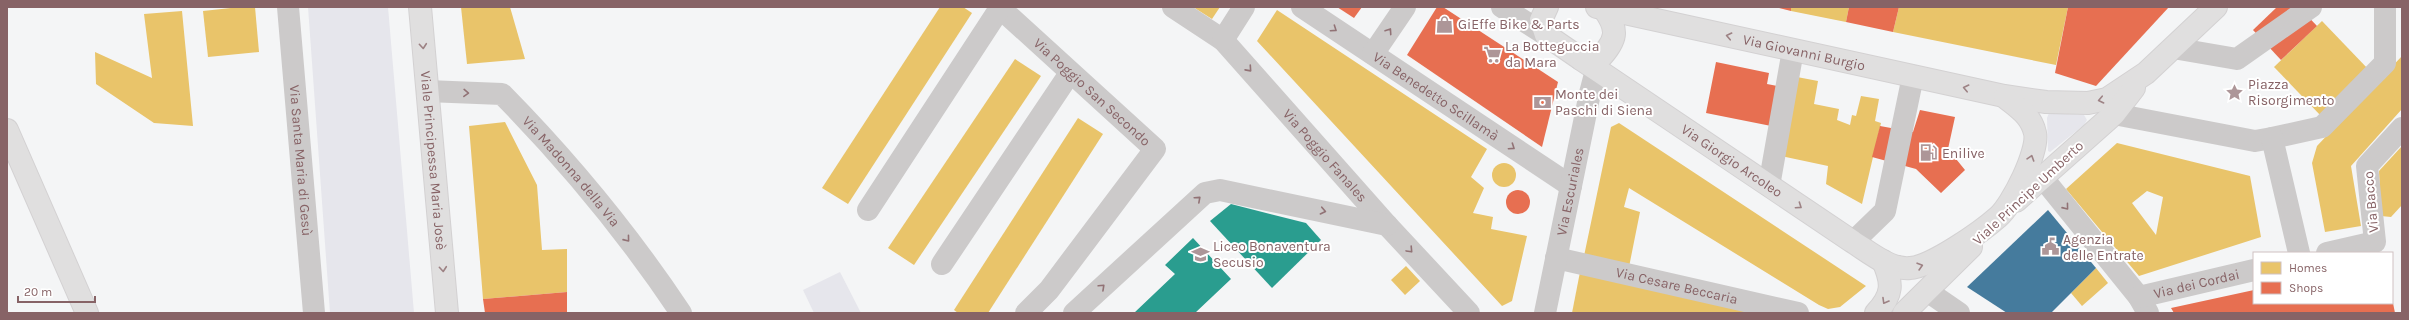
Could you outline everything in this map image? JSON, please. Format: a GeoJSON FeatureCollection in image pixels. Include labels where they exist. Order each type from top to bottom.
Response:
{"type":"FeatureCollection","features":[{"type":"Feature","properties":{"kind":"main road","name":"Viale Principessa Maria Josè"},"geometry":{"type":"LineString","coordinates":[[420,7],[447,313]]}},
{"type":"Feature","properties":{"kind":"main road"},"geometry":{"type":"LineString","coordinates":[[2146,73],[2216,7]]}},
{"type":"Feature","properties":{"kind":"main road"},"geometry":{"type":"LineString","coordinates":[[1592,63],[1608,50],[1614,37],[1614,23],[1601,8]]}},
{"type":"Feature","properties":{"kind":"main road","name":"Via Giovanni Burgio"},"geometry":{"type":"LineString","coordinates":[[1601,8],[2004,96],[2046,102],[2088,103],[2107,99],[2146,73]]}},
{"type":"Feature","properties":{"kind":"main road","name":"Via Giorgio Arcoleo"},"geometry":{"type":"LineString","coordinates":[[1544,17],[1592,63],[1769,186],[1883,261],[1908,268],[1924,266],[1949,251],[1999,216]]}},
{"type":"Feature","properties":{"kind":"main road","name":"Viale Principe Umberto"},"geometry":{"type":"LineString","coordinates":[[1904,313],[1999,216],[2114,114],[2146,73]]}},
{"type":"Feature","properties":{"kind":"main road"},"geometry":{"type":"LineString","coordinates":[[1999,216],[2020,183],[2032,157],[2035,134],[2028,116],[2004,96]]}},
{"type":"Feature","properties":{"kind":"main road"},"geometry":{"type":"LineString","coordinates":[[7,130],[87,313]]}},
{"type":"Feature","properties":{"kind":"main road"},"geometry":{"type":"LineString","coordinates":[[1876,313],[1883,306],[1890,292],[1890,276],[1883,261]]}},
{"type":"Feature","properties":{"kind":"street","name":"Via Santa Maria di Gesù"},"geometry":{"type":"LineString","coordinates":[[288,7],[314,313]]}},
{"type":"Feature","properties":{"kind":"street","name":"Via Poggio Fanales"},"geometry":{"type":"LineString","coordinates":[[1172,7],[1223,40],[1387,225],[1469,313]]}},
{"type":"Feature","properties":{"kind":"street"},"geometry":{"type":"LineString","coordinates":[[1223,40],[1244,7]]}},
{"type":"Feature","properties":{"kind":"street","name":"Via Benedetto Scillamà"},"geometry":{"type":"LineString","coordinates":[[1302,7],[1571,186]]}},
{"type":"Feature","properties":{"kind":"street"},"geometry":{"type":"LineString","coordinates":[[1373,54],[1405,7]]}},
{"type":"Feature","properties":{"kind":"street"},"geometry":{"type":"LineString","coordinates":[[1502,7],[1544,17]]}},
{"type":"Feature","properties":{"kind":"street"},"geometry":{"type":"LineString","coordinates":[[2173,48],[2237,58],[2311,7]]}},
{"type":"Feature","properties":{"kind":"street"},"geometry":{"type":"LineString","coordinates":[[868,210],[999,8]]}},
{"type":"Feature","properties":{"kind":"street","name":"Via Poggio San Secondo"},"geometry":{"type":"LineString","coordinates":[[999,8],[1155,149],[1049,290],[1026,313]]}},
{"type":"Feature","properties":{"kind":"street"},"geometry":{"type":"LineString","coordinates":[[2385,17],[2402,42]]}},
{"type":"Feature","properties":{"kind":"street"},"geometry":{"type":"LineString","coordinates":[[2114,114],[2256,140],[2322,127],[2385,63],[2385,17]]}},
{"type":"Feature","properties":{"kind":"street"},"geometry":{"type":"LineString","coordinates":[[1769,186],[1793,50]]}},
{"type":"Feature","properties":{"kind":"street","name":"Via Escuriales"},"geometry":{"type":"LineString","coordinates":[[1545,313],[1571,186],[1592,63]]}},
{"type":"Feature","properties":{"kind":"street"},"geometry":{"type":"LineString","coordinates":[[942,264],[1070,73]]}},
{"type":"Feature","properties":{"kind":"street"},"geometry":{"type":"LineString","coordinates":[[1853,242],[1885,212],[1913,76]]}},
{"type":"Feature","properties":{"kind":"street","name":"Via Madonna della Via"},"geometry":{"type":"LineString","coordinates":[[427,91],[502,94],[554,147],[656,276],[681,313]]}},
{"type":"Feature","properties":{"kind":"street","name":"Via Bacco"},"geometry":{"type":"LineString","coordinates":[[2331,252],[2375,242],[2367,166],[2402,128]]}},
{"type":"Feature","properties":{"kind":"street"},"geometry":{"type":"LineString","coordinates":[[2272,138],[2299,252]]}},
{"type":"Feature","properties":{"kind":"street"},"geometry":{"type":"LineString","coordinates":[[2042,177],[2143,305]]}},
{"type":"Feature","properties":{"kind":"street"},"geometry":{"type":"LineString","coordinates":[[1074,313],[1204,193],[1220,190],[1387,225]]}},
{"type":"Feature","properties":{"kind":"street","name":"Via Cesare Beccaria"},"geometry":{"type":"LineString","coordinates":[[1556,258],[1798,313]]}},
{"type":"Feature","properties":{"kind":"street","name":"Via dei Cordai"},"geometry":{"type":"LineString","coordinates":[[2143,305],[2253,270]]}},
{"type":"Feature","properties":{"kind":"street"},"geometry":{"type":"LineString","coordinates":[[1927,291],[1959,313]]}},
{"type":"Feature","properties":{"kind":"shaded area"},"geometry":{"type":"Polygon","coordinates":[[[308,7],[388,7],[414,313],[330,313],[308,7]]]}},
{"type":"Feature","properties":{"kind":"shaded area"},"geometry":{"type":"Polygon","coordinates":[[[2049,113],[2084,115],[2087,120],[2084,125],[2050,152],[2048,151],[2047,118],[2049,113]]]}},
{"type":"Feature","properties":{"kind":"shaded area"},"geometry":{"type":"Polygon","coordinates":[[[840,272],[861,313],[814,313],[803,290],[840,272]]]}},
{"type":"Feature","properties":{"kind":"building: Homes"},"geometry":{"type":"Polygon","coordinates":[[[255,7],[259,52],[208,57],[203,11],[255,7]]]}},
{"type":"Feature","properties":{"kind":"building: Homes"},"geometry":{"type":"Polygon","coordinates":[[[461,7],[510,7],[525,59],[467,64],[461,7]]]}},
{"type":"Feature","properties":{"kind":"building: Homes"},"geometry":{"type":"Polygon","coordinates":[[[940,7],[963,7],[972,13],[848,204],[822,188],[940,7]]]}},
{"type":"Feature","properties":{"kind":"building: Homes"},"geometry":{"type":"Polygon","coordinates":[[[1193,7],[1220,7],[1212,19],[1193,7]]]}},
{"type":"Feature","properties":{"kind":"building: Homes"},"geometry":{"type":"Polygon","coordinates":[[[1791,7],[1849,7],[1846,22],[1791,11],[1791,7]]]}},
{"type":"Feature","properties":{"kind":"building: Homes"},"geometry":{"type":"Polygon","coordinates":[[[1899,7],[2068,7],[2056,65],[1893,32],[1899,7]]]}},
{"type":"Feature","properties":{"kind":"building: Homes"},"geometry":{"type":"Polygon","coordinates":[[[1277,10],[1487,149],[1471,177],[1484,188],[1473,213],[1493,217],[1491,229],[1527,236],[1512,301],[1502,306],[1257,41],[1277,10]]]}},
{"type":"Feature","properties":{"kind":"building: Homes"},"geometry":{"type":"Polygon","coordinates":[[[182,11],[193,126],[154,123],[96,84],[95,52],[152,78],[144,14],[182,11]]]}},
{"type":"Feature","properties":{"kind":"building: Homes"},"geometry":{"type":"Polygon","coordinates":[[[2322,21],[2369,70],[2321,116],[2274,67],[2322,21]]]}},
{"type":"Feature","properties":{"kind":"building: Homes"},"geometry":{"type":"Polygon","coordinates":[[[2402,56],[2402,109],[2351,166],[2361,226],[2325,232],[2312,163],[2317,146],[2402,56]]]}},
{"type":"Feature","properties":{"kind":"building: Homes"},"geometry":{"type":"Polygon","coordinates":[[[1015,59],[1041,76],[914,265],[888,248],[1015,59]]]}},
{"type":"Feature","properties":{"kind":"building: Homes"},"geometry":{"type":"Polygon","coordinates":[[[1797,77],[1818,81],[1814,104],[1839,109],[1837,120],[1850,125],[1852,115],[1856,116],[1861,96],[1879,99],[1875,121],[1881,123],[1862,204],[1826,184],[1828,166],[1781,156],[1797,77]]]}},
{"type":"Feature","properties":{"kind":"building: Homes"},"geometry":{"type":"Polygon","coordinates":[[[1078,118],[1103,134],[988,313],[958,313],[954,310],[1078,118]]]}},
{"type":"Feature","properties":{"kind":"building: Homes"},"geometry":{"type":"Polygon","coordinates":[[[505,122],[537,185],[542,250],[567,249],[567,292],[483,299],[469,126],[505,122]]]}},
{"type":"Feature","properties":{"kind":"building: Homes"},"geometry":{"type":"Polygon","coordinates":[[[1619,123],[1866,286],[1840,307],[1828,309],[1819,305],[1629,188],[1624,207],[1640,212],[1629,267],[1584,256],[1611,127],[1619,123]]]}},
{"type":"Feature","properties":{"kind":"building: Homes"},"geometry":{"type":"Polygon","coordinates":[[[2117,143],[2250,176],[2261,237],[2139,276],[2066,189],[2117,143]],[[2147,191],[2132,203],[2156,235],[2163,197],[2147,191]]]}},
{"type":"Feature","properties":{"kind":"building: Homes"},"geometry":{"type":"Polygon","coordinates":[[[2402,146],[2402,205],[2391,217],[2381,216],[2379,171],[2402,146]]]}},
{"type":"Feature","properties":{"kind":"building: Homes"},"geometry":{"type":"Polygon","coordinates":[[[1504,163],[1513,166],[1516,175],[1513,184],[1504,187],[1495,184],[1492,175],[1495,166],[1504,163]]]}},
{"type":"Feature","properties":{"kind":"building: Homes"},"geometry":{"type":"Polygon","coordinates":[[[1406,266],[1420,281],[1405,295],[1391,280],[1406,266]]]}},
{"type":"Feature","properties":{"kind":"building: Homes"},"geometry":{"type":"Polygon","coordinates":[[[2096,268],[2108,283],[2082,306],[2071,293],[2096,268]]]}},
{"type":"Feature","properties":{"kind":"building: Homes"},"geometry":{"type":"Polygon","coordinates":[[[1580,272],[1761,313],[1572,313],[1580,272]]]}},
{"type":"Feature","properties":{"kind":"building: Shops"},"geometry":{"type":"Polygon","coordinates":[[[1337,7],[1362,7],[1354,18],[1337,7]]]}},
{"type":"Feature","properties":{"kind":"building: Shops"},"geometry":{"type":"Polygon","coordinates":[[[1437,7],[1443,7],[1558,82],[1542,147],[1407,55],[1437,7]]]}},
{"type":"Feature","properties":{"kind":"building: Shops"},"geometry":{"type":"Polygon","coordinates":[[[1775,7],[1791,7],[1791,11],[1775,7]]]}},
{"type":"Feature","properties":{"kind":"building: Shops"},"geometry":{"type":"Polygon","coordinates":[[[1849,7],[1899,7],[1893,32],[1846,22],[1849,7]]]}},
{"type":"Feature","properties":{"kind":"building: Shops"},"geometry":{"type":"Polygon","coordinates":[[[2068,7],[2169,7],[2096,86],[2055,73],[2068,7]]]}},
{"type":"Feature","properties":{"kind":"building: Shops"},"geometry":{"type":"Polygon","coordinates":[[[2277,7],[2299,7],[2317,26],[2281,60],[2253,30],[2277,7]]]}},
{"type":"Feature","properties":{"kind":"building: Shops"},"geometry":{"type":"Polygon","coordinates":[[[1716,62],[1769,73],[1767,84],[1794,89],[1786,129],[1706,113],[1716,62]]]}},
{"type":"Feature","properties":{"kind":"building: Shops"},"geometry":{"type":"Polygon","coordinates":[[[1920,110],[1955,117],[1948,149],[1965,170],[1941,193],[1916,169],[1872,157],[1880,126],[1913,132],[1920,110]]]}},
{"type":"Feature","properties":{"kind":"building: Shops"},"geometry":{"type":"Polygon","coordinates":[[[1518,190],[1527,193],[1530,202],[1527,211],[1518,214],[1509,211],[1506,202],[1509,193],[1518,190]]]}},
{"type":"Feature","properties":{"kind":"building: Shops"},"geometry":{"type":"Polygon","coordinates":[[[2253,290],[2253,304],[2393,303],[2395,313],[2174,313],[2171,308],[2253,290]]]}},
{"type":"Feature","properties":{"kind":"building: Shops"},"geometry":{"type":"Polygon","coordinates":[[[567,292],[567,313],[485,313],[483,299],[567,292]]]}},
{"type":"Feature","properties":{"kind":"building: Schools"},"geometry":{"type":"Polygon","coordinates":[[[1231,204],[1306,223],[1321,240],[1272,288],[1210,221],[1231,204]]]}},
{"type":"Feature","properties":{"kind":"building: Schools"},"geometry":{"type":"Polygon","coordinates":[[[1193,238],[1231,279],[1195,313],[1134,313],[1175,274],[1165,265],[1193,238]]]}},
{"type":"Feature","properties":{"kind":"building: Public"},"geometry":{"type":"Polygon","coordinates":[[[2048,210],[2096,268],[2051,313],[2007,313],[1967,287],[2048,210]]]}},
{"type":"Feature","properties":{"kind":"place","name":"GiEffe Bike & Parts"},"geometry":{"type":"Point","coordinates":[1445,24]}},
{"type":"Feature","properties":{"kind":"place","name":"La Botteguccia da Mara"},"geometry":{"type":"Point","coordinates":[1492,54]}},
{"type":"Feature","properties":{"kind":"place","name":"Piazza Risorgimento"},"geometry":{"type":"Point","coordinates":[2235,92]}},
{"type":"Feature","properties":{"kind":"place","name":"Monte dei Paschi di Siena"},"geometry":{"type":"Point","coordinates":[1542,102]}},
{"type":"Feature","properties":{"kind":"place","name":"Enilive"},"geometry":{"type":"Point","coordinates":[1929,153]}},
{"type":"Feature","properties":{"kind":"place","name":"Agenzia delle Entrate"},"geometry":{"type":"Point","coordinates":[2050,247]}},
{"type":"Feature","properties":{"kind":"place","name":"Liceo Bonaventura Secusio"},"geometry":{"type":"Point","coordinates":[1200,254]}}]}
